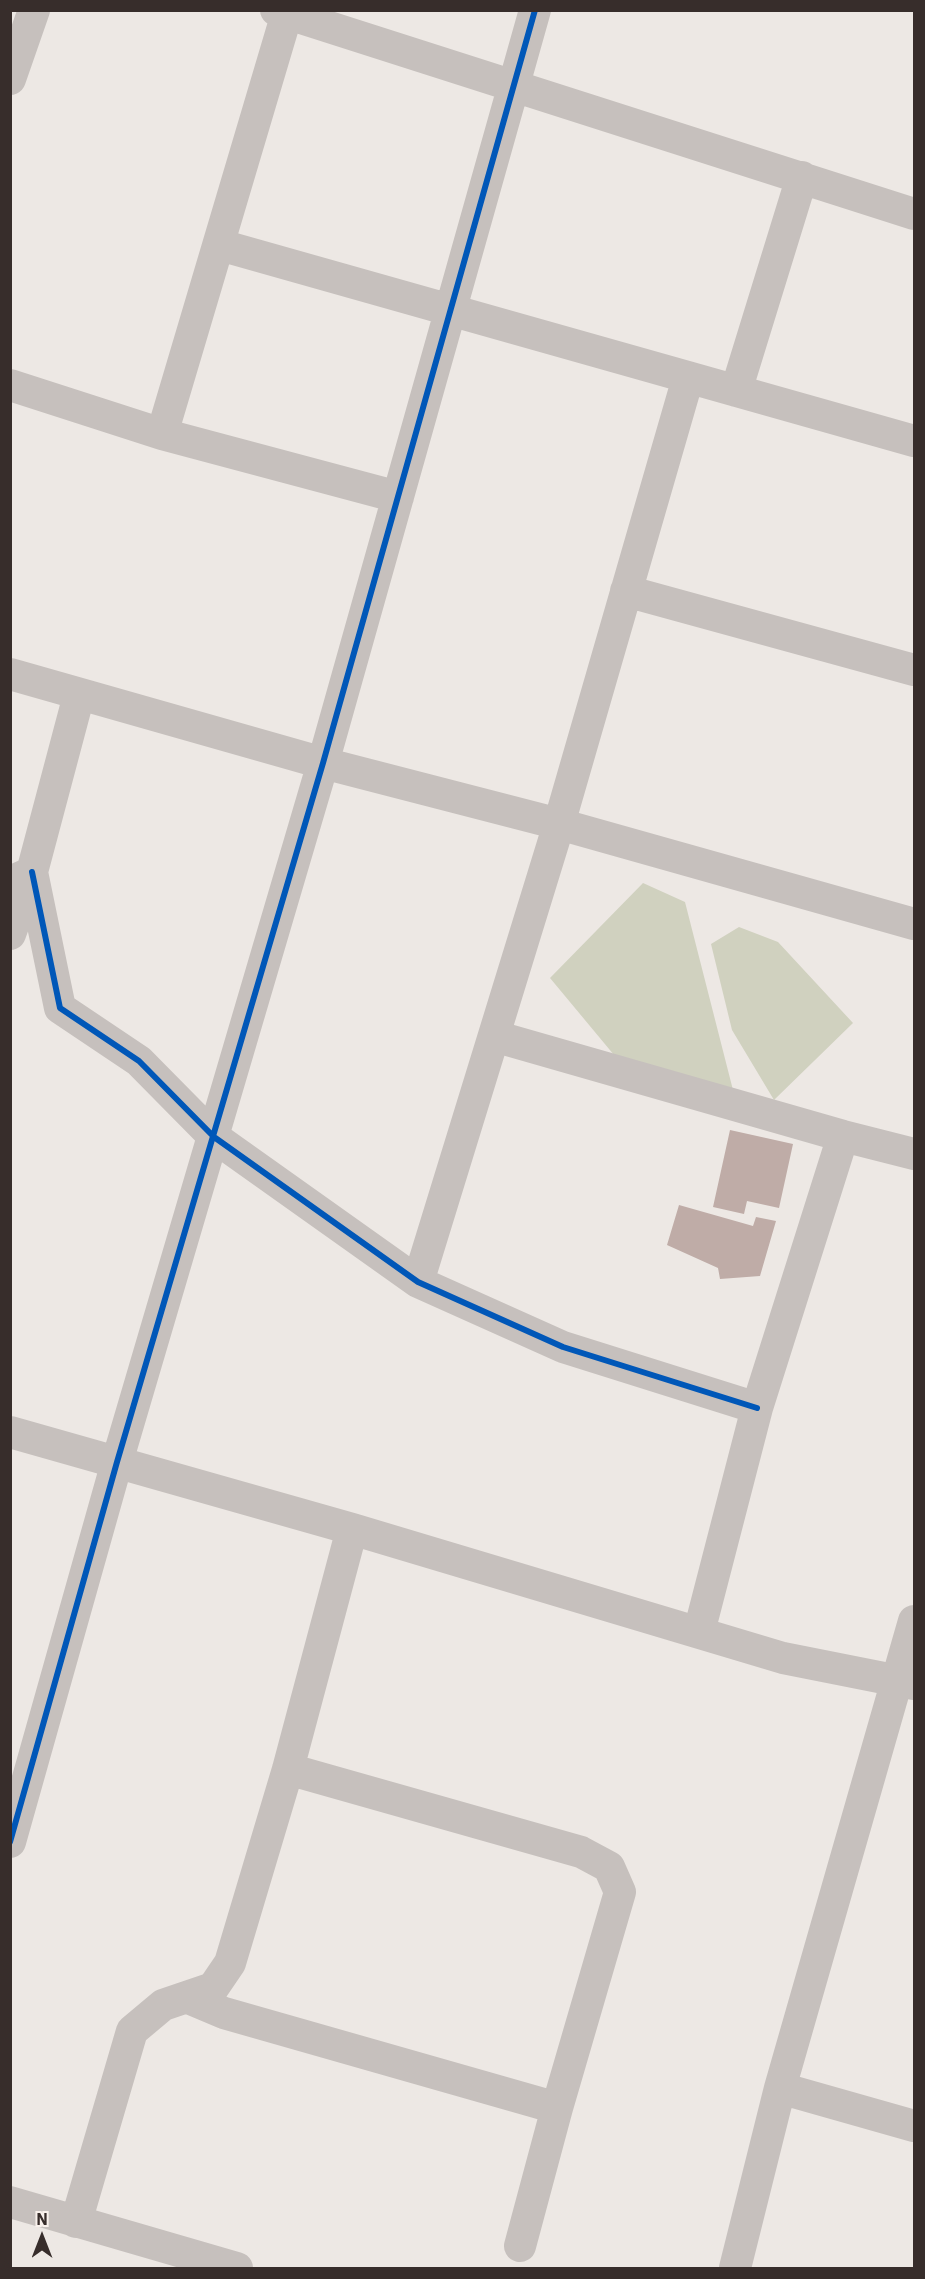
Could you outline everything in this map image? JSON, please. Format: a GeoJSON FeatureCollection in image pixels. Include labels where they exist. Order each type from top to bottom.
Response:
{"type":"FeatureCollection","features":[{"type":"Feature","properties":{"kind":"street"},"geometry":{"type":"LineString","coordinates":[[10,79],[34,10]]}},
{"type":"Feature","properties":{"kind":"street"},"geometry":{"type":"LineString","coordinates":[[10,1842],[117,1462],[323,763],[535,10]]}},
{"type":"Feature","properties":{"kind":"street"},"geometry":{"type":"LineString","coordinates":[[162,434],[220,245],[284,12],[915,214]]}},
{"type":"Feature","properties":{"kind":"street"},"geometry":{"type":"LineString","coordinates":[[736,391],[802,177]]}},
{"type":"Feature","properties":{"kind":"street"},"geometry":{"type":"LineString","coordinates":[[220,245],[915,441]]}},
{"type":"Feature","properties":{"kind":"street"},"geometry":{"type":"LineString","coordinates":[[418,1282],[559,824],[687,378]]}},
{"type":"Feature","properties":{"kind":"street"},"geometry":{"type":"LineString","coordinates":[[10,385],[162,434],[398,497]]}},
{"type":"Feature","properties":{"kind":"street"},"geometry":{"type":"LineString","coordinates":[[626,591],[915,670]]}},
{"type":"Feature","properties":{"kind":"street"},"geometry":{"type":"LineString","coordinates":[[10,674],[323,763],[559,824],[915,924]]}},
{"type":"Feature","properties":{"kind":"street"},"geometry":{"type":"LineString","coordinates":[[10,934],[21,877],[79,695]]}},
{"type":"Feature","properties":{"kind":"street"},"geometry":{"type":"LineString","coordinates":[[21,877],[60,1008],[139,1061],[214,1137],[418,1282],[563,1347],[757,1408]]}},
{"type":"Feature","properties":{"kind":"street"},"geometry":{"type":"LineString","coordinates":[[494,1036],[843,1136],[915,1154]]}},
{"type":"Feature","properties":{"kind":"street"},"geometry":{"type":"LineString","coordinates":[[699,1632],[757,1408],[843,1136]]}},
{"type":"Feature","properties":{"kind":"street"},"geometry":{"type":"LineString","coordinates":[[10,1432],[352,1529],[783,1658],[906,1682]]}},
{"type":"Feature","properties":{"kind":"street"},"geometry":{"type":"LineString","coordinates":[[76,2222],[132,2031],[163,2005],[213,1988],[230,1963],[288,1769],[352,1529]]}},
{"type":"Feature","properties":{"kind":"street"},"geometry":{"type":"LineString","coordinates":[[735,2268],[780,2088],[906,1682],[915,1621]]}},
{"type":"Feature","properties":{"kind":"street"},"geometry":{"type":"LineString","coordinates":[[288,1769],[581,1852],[609,1867],[620,1892],[557,2108],[520,2246]]}},
{"type":"Feature","properties":{"kind":"street"},"geometry":{"type":"LineString","coordinates":[[186,1997],[224,2013],[557,2108]]}},
{"type":"Feature","properties":{"kind":"street"},"geometry":{"type":"LineString","coordinates":[[780,2088],[915,2126]]}},
{"type":"Feature","properties":{"kind":"street"},"geometry":{"type":"LineString","coordinates":[[10,2202],[237,2268]]}},
{"type":"Feature","properties":{"kind":"green space"},"geometry":{"type":"Polygon","coordinates":[[[643,883],[685,902],[734,1094],[624,1067],[550,978],[643,883]]]}},
{"type":"Feature","properties":{"kind":"green space"},"geometry":{"type":"Polygon","coordinates":[[[739,927],[778,942],[853,1023],[774,1100],[732,1030],[711,944],[739,927]]]}},
{"type":"Feature","properties":{"kind":"building"},"geometry":{"type":"Polygon","coordinates":[[[730,1130],[793,1144],[779,1208],[747,1201],[744,1214],[713,1207],[730,1130]]]}},
{"type":"Feature","properties":{"kind":"building"},"geometry":{"type":"Polygon","coordinates":[[[679,1205],[753,1226],[756,1217],[776,1221],[760,1276],[720,1279],[718,1268],[667,1245],[679,1205]]]}},
{"type":"Feature","properties":{"kind":"cycle path"},"geometry":{"type":"LineString","coordinates":[[10,1842],[117,1462],[323,763],[535,10]]}},
{"type":"Feature","properties":{"kind":"cycle path"},"geometry":{"type":"LineString","coordinates":[[32,872],[60,1008],[139,1061],[214,1137],[418,1282],[563,1347],[757,1408]]}}]}
